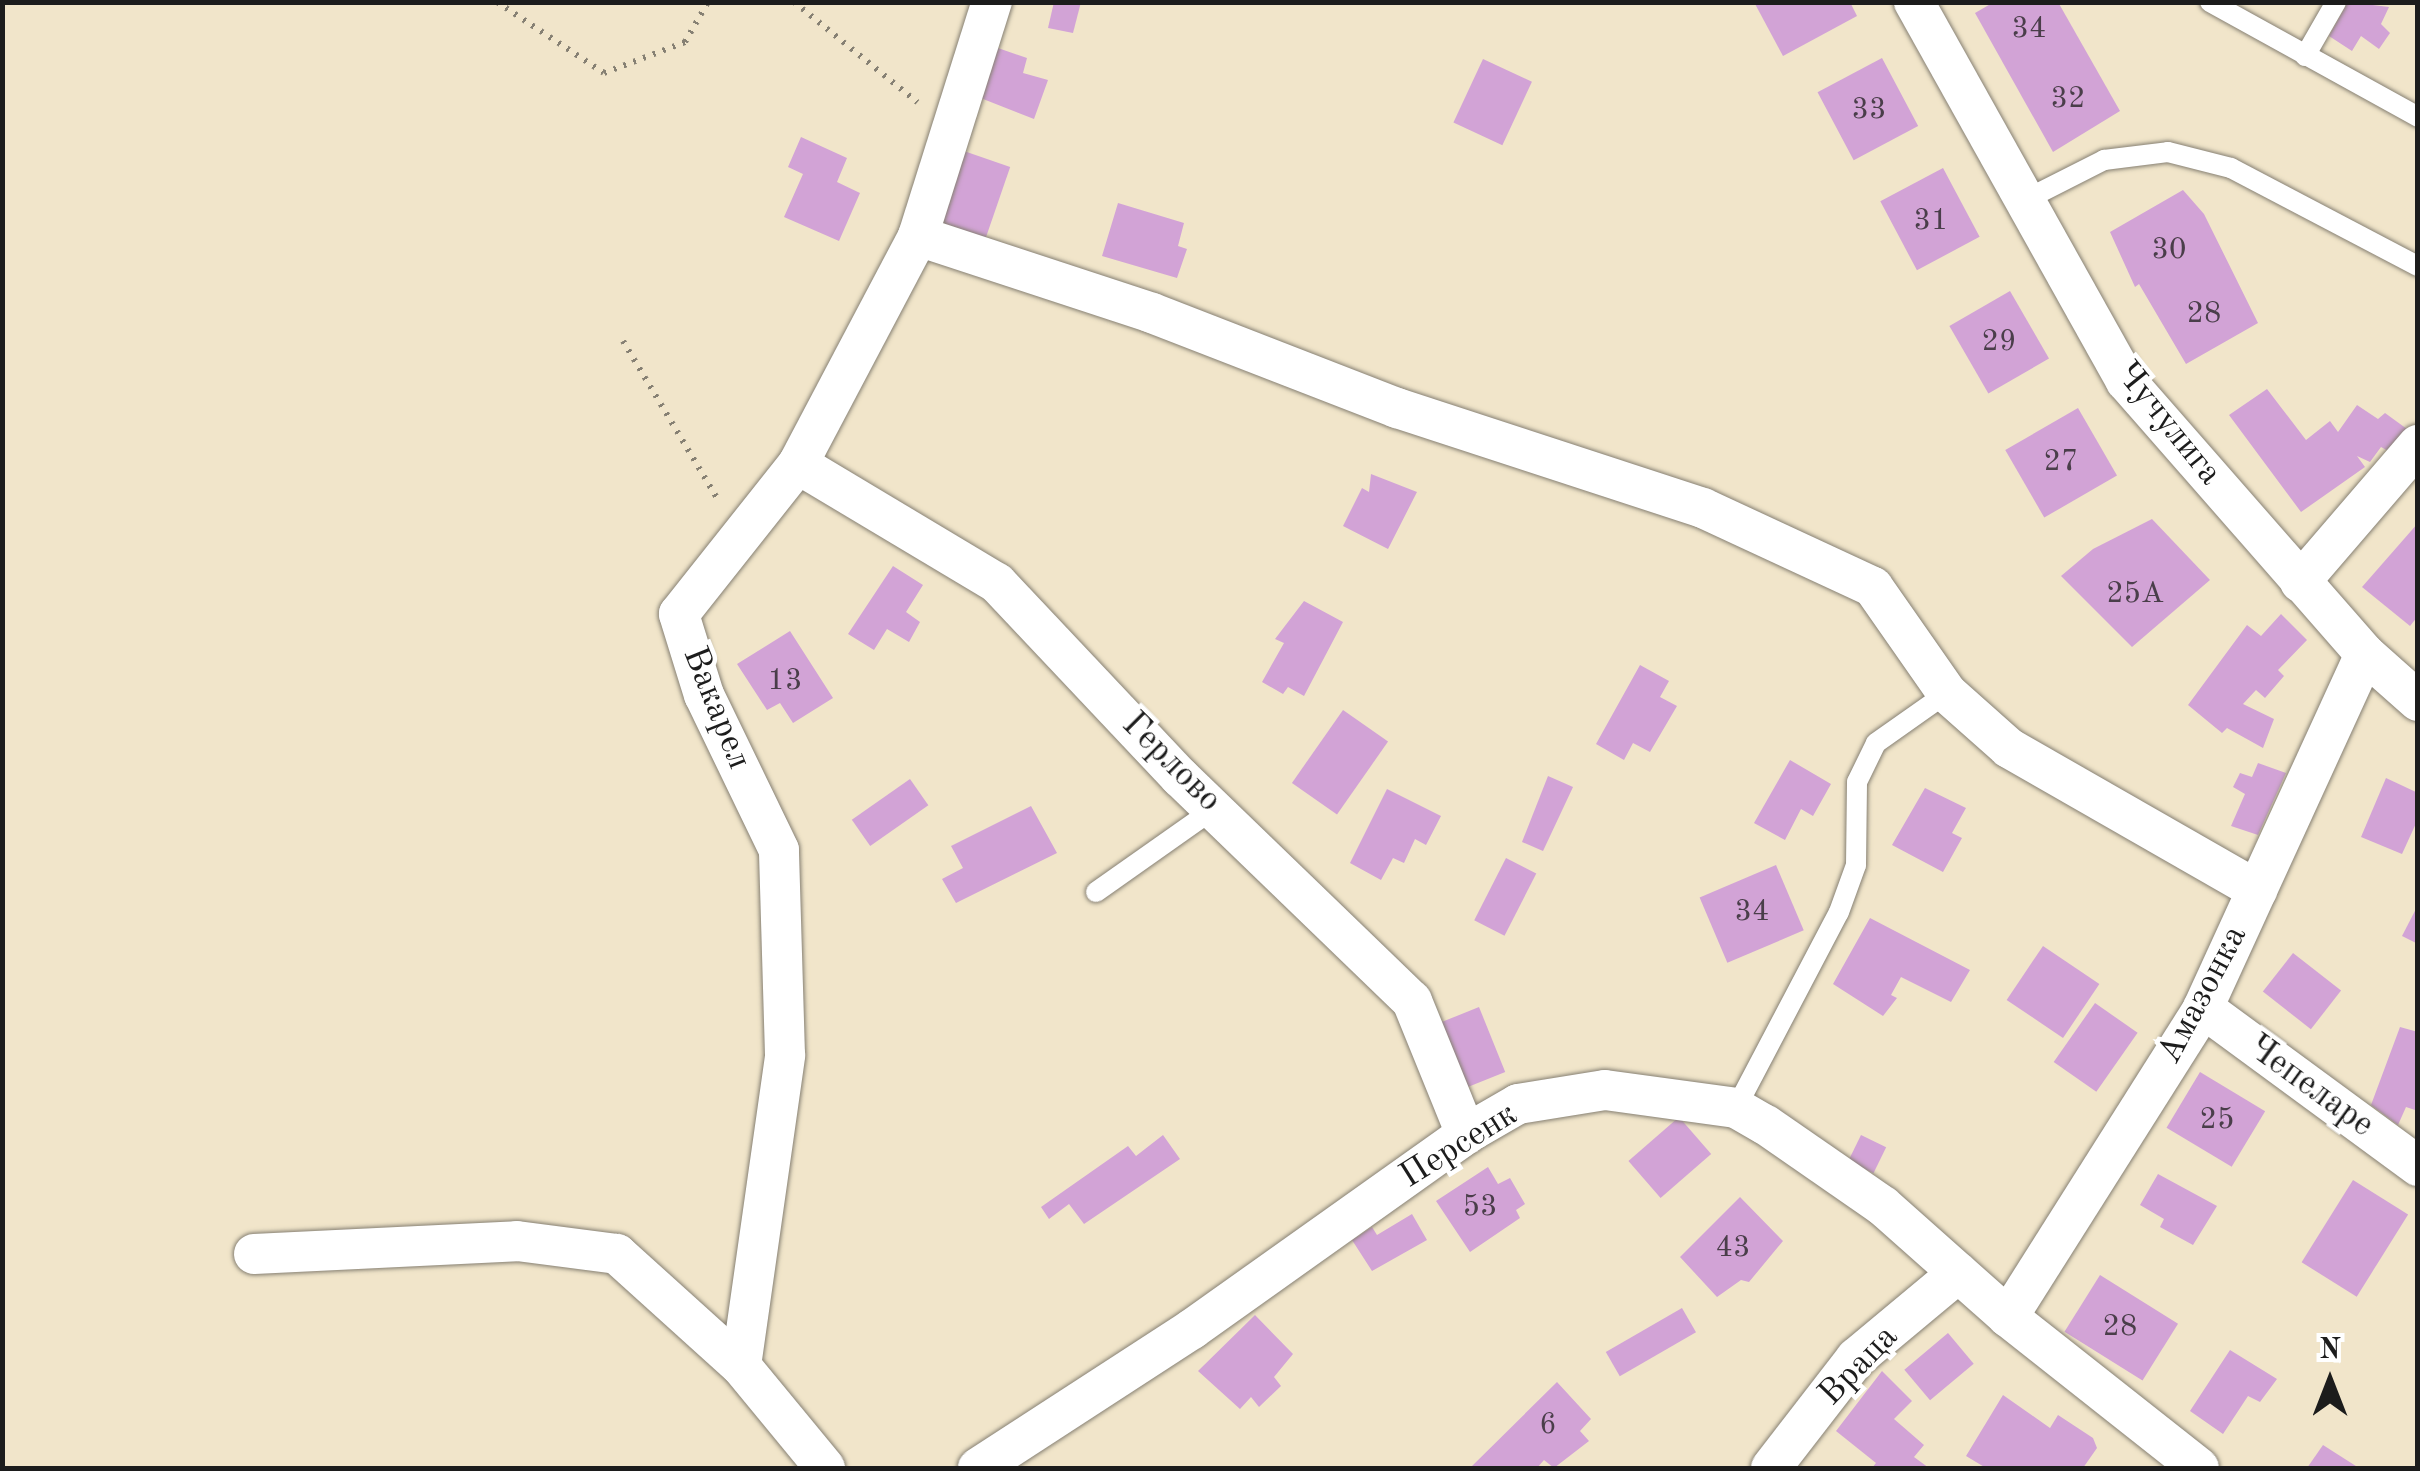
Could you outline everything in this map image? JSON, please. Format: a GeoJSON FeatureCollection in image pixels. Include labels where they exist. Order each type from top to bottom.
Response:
{"type":"FeatureCollection","features":[{"type":"Feature","properties":{"kind":"street","name":"Вакарел"},"geometry":{"type":"LineString","coordinates":[[741,1366],[785,1055],[779,850],[704,695],[679,614],[798,464],[918,236],[949,128],[992,2]]}},
{"type":"Feature","properties":{"kind":"street","name":"Чучулига"},"geometry":{"type":"LineString","coordinates":[[1914,2],[2126,381],[2365,654],[2418,701]]}},
{"type":"Feature","properties":{"kind":"street"},"geometry":{"type":"LineString","coordinates":[[918,236],[1152,313],[1396,408],[1702,508],[1873,587],[1947,693],[2009,748],[2257,890]]}},
{"type":"Feature","properties":{"kind":"street"},"geometry":{"type":"LineString","coordinates":[[2300,582],[2418,445]]}},
{"type":"Feature","properties":{"kind":"street","name":"Герлово"},"geometry":{"type":"LineString","coordinates":[[798,464],[997,583],[1214,808],[1412,1001],[1466,1134]]}},
{"type":"Feature","properties":{"kind":"street","name":"Амазонка"},"geometry":{"type":"LineString","coordinates":[[2008,1317],[2203,1008],[2365,654]]}},
{"type":"Feature","properties":{"kind":"street","name":"Чепеларе"},"geometry":{"type":"LineString","coordinates":[[2203,1008],[2418,1166]]}},
{"type":"Feature","properties":{"kind":"street","name":"Персенк"},"geometry":{"type":"LineString","coordinates":[[978,1468],[1192,1329],[1466,1134],[1518,1104],[1606,1090],[1736,1108],[1883,1206],[2008,1317],[2199,1468]]}},
{"type":"Feature","properties":{"kind":"street"},"geometry":{"type":"LineString","coordinates":[[254,1254],[517,1242],[617,1254],[741,1366],[825,1468]]}},
{"type":"Feature","properties":{"kind":"street","name":"Враца"},"geometry":{"type":"LineString","coordinates":[[1771,1468],[1856,1358],[1958,1273]]}},
{"type":"Feature","properties":{"kind":"lane"},"geometry":{"type":"LineString","coordinates":[[2210,2],[2418,118]]}},
{"type":"Feature","properties":{"kind":"lane"},"geometry":{"type":"LineString","coordinates":[[2305,56],[2336,2]]}},
{"type":"Feature","properties":{"kind":"lane"},"geometry":{"type":"LineString","coordinates":[[2026,206],[2033,196],[2104,160],[2168,152],[2231,168],[2418,266]]}},
{"type":"Feature","properties":{"kind":"lane"},"geometry":{"type":"LineString","coordinates":[[1736,1108],[1839,912],[1856,864],[1856,782],[1876,743],[1947,693]]}},
{"type":"Feature","properties":{"kind":"lane"},"geometry":{"type":"LineString","coordinates":[[1096,892],[1214,808]]}},
{"type":"Feature","properties":{"kind":"path"},"geometry":{"type":"LineString","coordinates":[[497,2],[604,73],[686,42],[708,2]]}},
{"type":"Feature","properties":{"kind":"path"},"geometry":{"type":"LineString","coordinates":[[794,2],[949,128]]}},
{"type":"Feature","properties":{"kind":"path"},"geometry":{"type":"LineString","coordinates":[[623,340],[740,537]]}},
{"type":"Feature","properties":{"kind":"building"},"geometry":{"type":"Polygon","coordinates":[[[1054,2],[1081,2],[1073,33],[1048,28],[1054,2]]]}},
{"type":"Feature","properties":{"kind":"building"},"geometry":{"type":"Polygon","coordinates":[[[1754,2],[1850,2],[1857,16],[1783,56],[1754,2]]]}},
{"type":"Feature","properties":{"kind":"building"},"geometry":{"type":"Polygon","coordinates":[[[1994,2],[2058,2],[2120,111],[2053,152],[1975,13],[1994,2]]]}},
{"type":"Feature","properties":{"kind":"building"},"geometry":{"type":"Polygon","coordinates":[[[2348,2],[2389,7],[2381,24],[2390,33],[2379,49],[2361,36],[2352,51],[2329,36],[2348,2]]]}},
{"type":"Feature","properties":{"kind":"building"},"geometry":{"type":"Polygon","coordinates":[[[995,47],[1027,58],[1023,73],[1048,80],[1034,119],[978,97],[995,47]]]}},
{"type":"Feature","properties":{"kind":"building"},"geometry":{"type":"Polygon","coordinates":[[[1882,58],[1918,126],[1854,160],[1818,92],[1882,58]]]}},
{"type":"Feature","properties":{"kind":"building"},"geometry":{"type":"Polygon","coordinates":[[[1483,59],[1532,82],[1502,145],[1453,122],[1483,59]]]}},
{"type":"Feature","properties":{"kind":"building"},"geometry":{"type":"Polygon","coordinates":[[[801,137],[847,158],[837,182],[860,193],[839,241],[784,217],[803,174],[788,167],[801,137]]]}},
{"type":"Feature","properties":{"kind":"building"},"geometry":{"type":"Polygon","coordinates":[[[961,150],[1010,167],[985,241],[936,224],[961,150]]]}},
{"type":"Feature","properties":{"kind":"building"},"geometry":{"type":"Polygon","coordinates":[[[1943,168],[1980,237],[1917,270],[1880,201],[1943,168]]]}},
{"type":"Feature","properties":{"kind":"building"},"geometry":{"type":"Polygon","coordinates":[[[2183,190],[2204,214],[2258,323],[2186,364],[2139,284],[2135,287],[2110,232],[2183,190]]]}},
{"type":"Feature","properties":{"kind":"building"},"geometry":{"type":"Polygon","coordinates":[[[1118,203],[1184,223],[1178,246],[1187,249],[1177,278],[1102,256],[1118,203]]]}},
{"type":"Feature","properties":{"kind":"building"},"geometry":{"type":"Polygon","coordinates":[[[2010,291],[2049,359],[1988,394],[1949,326],[2010,291]]]}},
{"type":"Feature","properties":{"kind":"building"},"geometry":{"type":"Polygon","coordinates":[[[2267,389],[2306,440],[2330,421],[2338,432],[2357,405],[2378,419],[2385,413],[2407,429],[2392,453],[2381,447],[2370,462],[2357,456],[2365,467],[2301,512],[2229,415],[2267,389]]]}},
{"type":"Feature","properties":{"kind":"building"},"geometry":{"type":"Polygon","coordinates":[[[2078,408],[2117,476],[2044,518],[2005,450],[2078,408]]]}},
{"type":"Feature","properties":{"kind":"building"},"geometry":{"type":"Polygon","coordinates":[[[1371,474],[1417,492],[1388,549],[1343,526],[1362,488],[1369,492],[1371,474]]]}},
{"type":"Feature","properties":{"kind":"building"},"geometry":{"type":"Polygon","coordinates":[[[2152,519],[2210,580],[2132,647],[2061,576],[2093,549],[2152,519]]]}},
{"type":"Feature","properties":{"kind":"building"},"geometry":{"type":"Polygon","coordinates":[[[2418,523],[2418,616],[2410,626],[2362,587],[2418,523]]]}},
{"type":"Feature","properties":{"kind":"building"},"geometry":{"type":"Polygon","coordinates":[[[893,566],[923,585],[906,612],[920,622],[909,642],[887,629],[874,650],[848,634],[893,566]]]}},
{"type":"Feature","properties":{"kind":"building"},"geometry":{"type":"Polygon","coordinates":[[[1304,601],[1343,622],[1304,696],[1288,687],[1283,694],[1262,682],[1284,643],[1275,639],[1304,601]]]}},
{"type":"Feature","properties":{"kind":"building"},"geometry":{"type":"Polygon","coordinates":[[[2281,614],[2307,640],[2278,670],[2284,676],[2265,698],[2256,690],[2243,704],[2274,719],[2263,748],[2227,728],[2222,733],[2188,705],[2247,625],[2261,636],[2281,614]]]}},
{"type":"Feature","properties":{"kind":"building"},"geometry":{"type":"Polygon","coordinates":[[[790,631],[833,698],[793,723],[780,703],[767,710],[737,664],[790,631]]]}},
{"type":"Feature","properties":{"kind":"building"},"geometry":{"type":"Polygon","coordinates":[[[1640,665],[1669,681],[1660,697],[1677,706],[1650,752],[1633,743],[1624,760],[1596,744],[1640,665]]]}},
{"type":"Feature","properties":{"kind":"building"},"geometry":{"type":"Polygon","coordinates":[[[1343,710],[1388,742],[1337,814],[1292,783],[1343,710]]]}},
{"type":"Feature","properties":{"kind":"building"},"geometry":{"type":"Polygon","coordinates":[[[1790,760],[1831,784],[1813,816],[1801,809],[1785,840],[1754,823],[1790,760]]]}},
{"type":"Feature","properties":{"kind":"building"},"geometry":{"type":"Polygon","coordinates":[[[2258,763],[2286,773],[2258,835],[2231,826],[2245,794],[2233,787],[2240,773],[2252,777],[2258,763]]]}},
{"type":"Feature","properties":{"kind":"building"},"geometry":{"type":"Polygon","coordinates":[[[1548,776],[1573,787],[1543,851],[1522,842],[1548,776]]]}},
{"type":"Feature","properties":{"kind":"building"},"geometry":{"type":"Polygon","coordinates":[[[2386,778],[2418,793],[2418,819],[2402,854],[2361,837],[2386,778]]]}},
{"type":"Feature","properties":{"kind":"building"},"geometry":{"type":"Polygon","coordinates":[[[910,779],[928,805],[870,846],[852,820],[910,779]]]}},
{"type":"Feature","properties":{"kind":"building"},"geometry":{"type":"Polygon","coordinates":[[[1925,788],[1966,808],[1952,833],[1962,838],[1943,872],[1892,845],[1925,788]]]}},
{"type":"Feature","properties":{"kind":"building"},"geometry":{"type":"Polygon","coordinates":[[[1387,789],[1441,816],[1426,845],[1415,839],[1404,863],[1393,858],[1381,880],[1350,863],[1387,789]]]}},
{"type":"Feature","properties":{"kind":"building"},"geometry":{"type":"Polygon","coordinates":[[[1031,806],[1057,853],[956,903],[942,879],[963,868],[951,846],[1031,806]]]}},
{"type":"Feature","properties":{"kind":"building"},"geometry":{"type":"Polygon","coordinates":[[[1506,858],[1536,873],[1505,936],[1474,920],[1506,858]]]}},
{"type":"Feature","properties":{"kind":"building"},"geometry":{"type":"Polygon","coordinates":[[[1776,865],[1804,930],[1727,963],[1700,897],[1776,865]]]}},
{"type":"Feature","properties":{"kind":"building"},"geometry":{"type":"Polygon","coordinates":[[[2418,905],[2418,944],[2402,936],[2418,905]]]}},
{"type":"Feature","properties":{"kind":"building"},"geometry":{"type":"Polygon","coordinates":[[[1870,918],[1970,970],[1951,1002],[1901,977],[1891,995],[1897,998],[1883,1016],[1833,984],[1870,918]]]}},
{"type":"Feature","properties":{"kind":"building"},"geometry":{"type":"Polygon","coordinates":[[[2043,946],[2099,984],[2063,1038],[2007,1000],[2043,946]]]}},
{"type":"Feature","properties":{"kind":"building"},"geometry":{"type":"Polygon","coordinates":[[[2293,953],[2341,991],[2311,1029],[2263,992],[2293,953]]]}},
{"type":"Feature","properties":{"kind":"building"},"geometry":{"type":"Polygon","coordinates":[[[2095,1003],[2138,1033],[2096,1092],[2054,1062],[2095,1003]]]}},
{"type":"Feature","properties":{"kind":"building"},"geometry":{"type":"Polygon","coordinates":[[[1479,1007],[1505,1072],[1462,1090],[1435,1025],[1479,1007]]]}},
{"type":"Feature","properties":{"kind":"building"},"geometry":{"type":"Polygon","coordinates":[[[2400,1027],[2418,1032],[2418,1111],[2406,1107],[2398,1125],[2371,1105],[2400,1027]]]}},
{"type":"Feature","properties":{"kind":"building"},"geometry":{"type":"Polygon","coordinates":[[[2200,1072],[2265,1111],[2232,1167],[2167,1128],[2200,1072]]]}},
{"type":"Feature","properties":{"kind":"building"},"geometry":{"type":"Polygon","coordinates":[[[1679,1117],[1711,1154],[1661,1198],[1628,1161],[1679,1117]]]}},
{"type":"Feature","properties":{"kind":"building"},"geometry":{"type":"Polygon","coordinates":[[[1163,1135],[1180,1159],[1084,1224],[1069,1204],[1049,1219],[1041,1207],[1128,1146],[1136,1156],[1163,1135]]]}},
{"type":"Feature","properties":{"kind":"building"},"geometry":{"type":"Polygon","coordinates":[[[1861,1135],[1886,1147],[1873,1173],[1848,1161],[1861,1135]]]}},
{"type":"Feature","properties":{"kind":"building"},"geometry":{"type":"Polygon","coordinates":[[[1488,1167],[1498,1184],[1510,1178],[1525,1204],[1516,1210],[1520,1218],[1470,1252],[1436,1201],[1488,1167]]]}},
{"type":"Feature","properties":{"kind":"building"},"geometry":{"type":"Polygon","coordinates":[[[2158,1174],[2217,1206],[2193,1245],[2160,1227],[2164,1219],[2140,1205],[2158,1174]]]}},
{"type":"Feature","properties":{"kind":"building"},"geometry":{"type":"Polygon","coordinates":[[[2353,1180],[2408,1214],[2357,1297],[2302,1262],[2353,1180]]]}},
{"type":"Feature","properties":{"kind":"building"},"geometry":{"type":"Polygon","coordinates":[[[1740,1197],[1783,1241],[1749,1282],[1741,1280],[1717,1297],[1680,1257],[1740,1197]]]}},
{"type":"Feature","properties":{"kind":"building"},"geometry":{"type":"Polygon","coordinates":[[[1412,1214],[1427,1240],[1372,1271],[1352,1240],[1372,1227],[1377,1235],[1412,1214]]]}},
{"type":"Feature","properties":{"kind":"building"},"geometry":{"type":"Polygon","coordinates":[[[2100,1275],[2178,1324],[2143,1381],[2064,1332],[2100,1275]]]}},
{"type":"Feature","properties":{"kind":"building"},"geometry":{"type":"Polygon","coordinates":[[[1682,1308],[1696,1332],[1620,1376],[1606,1352],[1682,1308]]]}},
{"type":"Feature","properties":{"kind":"building"},"geometry":{"type":"Polygon","coordinates":[[[1255,1315],[1293,1354],[1274,1377],[1281,1386],[1259,1407],[1251,1397],[1240,1409],[1198,1371],[1255,1315]]]}},
{"type":"Feature","properties":{"kind":"building"},"geometry":{"type":"Polygon","coordinates":[[[1948,1333],[1974,1364],[1930,1400],[1904,1370],[1948,1333]]]}},
{"type":"Feature","properties":{"kind":"building"},"geometry":{"type":"Polygon","coordinates":[[[2230,1350],[2277,1379],[2260,1402],[2248,1396],[2223,1434],[2190,1411],[2230,1350]]]}},
{"type":"Feature","properties":{"kind":"building"},"geometry":{"type":"Polygon","coordinates":[[[1882,1371],[1912,1401],[1894,1419],[1924,1445],[1914,1457],[1929,1468],[1872,1468],[1876,1463],[1836,1431],[1882,1371]]]}},
{"type":"Feature","properties":{"kind":"building"},"geometry":{"type":"Polygon","coordinates":[[[1557,1382],[1591,1419],[1580,1431],[1589,1441],[1554,1468],[1544,1460],[1537,1468],[1470,1468],[1557,1382]]]}},
{"type":"Feature","properties":{"kind":"building"},"geometry":{"type":"Polygon","coordinates":[[[2003,1395],[2050,1428],[2058,1415],[2093,1438],[2097,1448],[2083,1468],[1986,1468],[1966,1456],[2003,1395]]]}},
{"type":"Feature","properties":{"kind":"building"},"geometry":{"type":"Polygon","coordinates":[[[2323,1445],[2359,1468],[2307,1468],[2323,1445]]]}}]}
